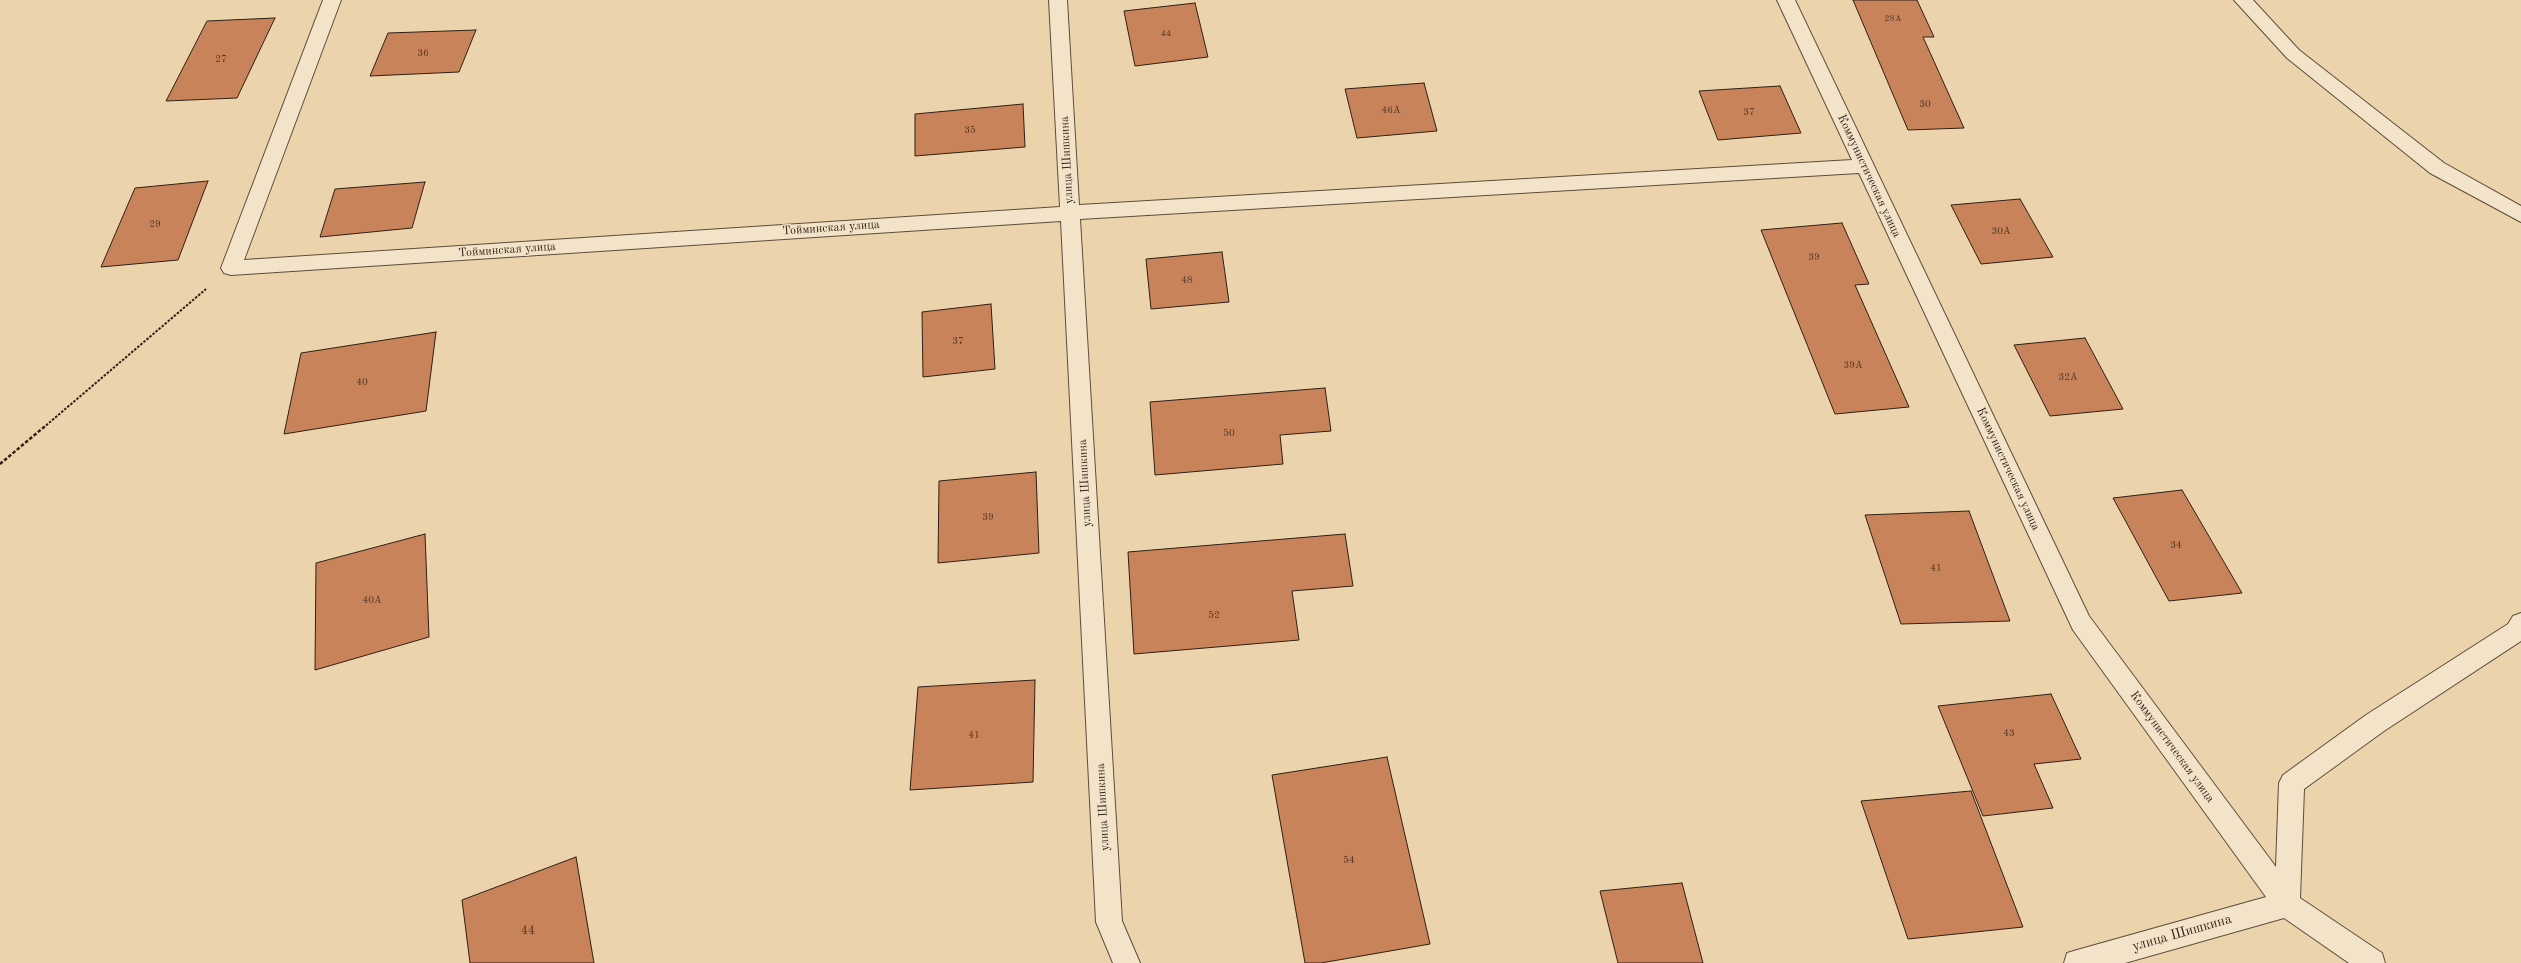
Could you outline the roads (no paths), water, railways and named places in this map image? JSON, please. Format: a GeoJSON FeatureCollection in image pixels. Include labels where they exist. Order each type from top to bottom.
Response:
{"type":"FeatureCollection","features":[{"type":"Feature","properties":{"kind":"street","name":"Тойминская улица"},"geometry":{"type":"LineString","coordinates":[[332,0],[231,268],[1070,213],[1864,166]]}},
{"type":"Feature","properties":{"kind":"street","name":"улица Шишкина"},"geometry":{"type":"LineString","coordinates":[[1058,0],[1109,922],[1127,963]]}},
{"type":"Feature","properties":{"kind":"street","name":"Коммунистическая улица"},"geometry":{"type":"LineString","coordinates":[[1786,0],[2081,623],[2287,904],[2372,963]]}},
{"type":"Feature","properties":{"kind":"street"},"geometry":{"type":"LineString","coordinates":[[2243,0],[2293,54],[2437,168],[2521,215]]}},
{"type":"Feature","properties":{"kind":"street"},"geometry":{"type":"LineString","coordinates":[[2287,904],[2292,783],[2375,723],[2516,631],[2521,623]]}},
{"type":"Feature","properties":{"kind":"street","name":"улица Шишкина"},"geometry":{"type":"LineString","coordinates":[[2077,963],[2287,904]]}}]}
